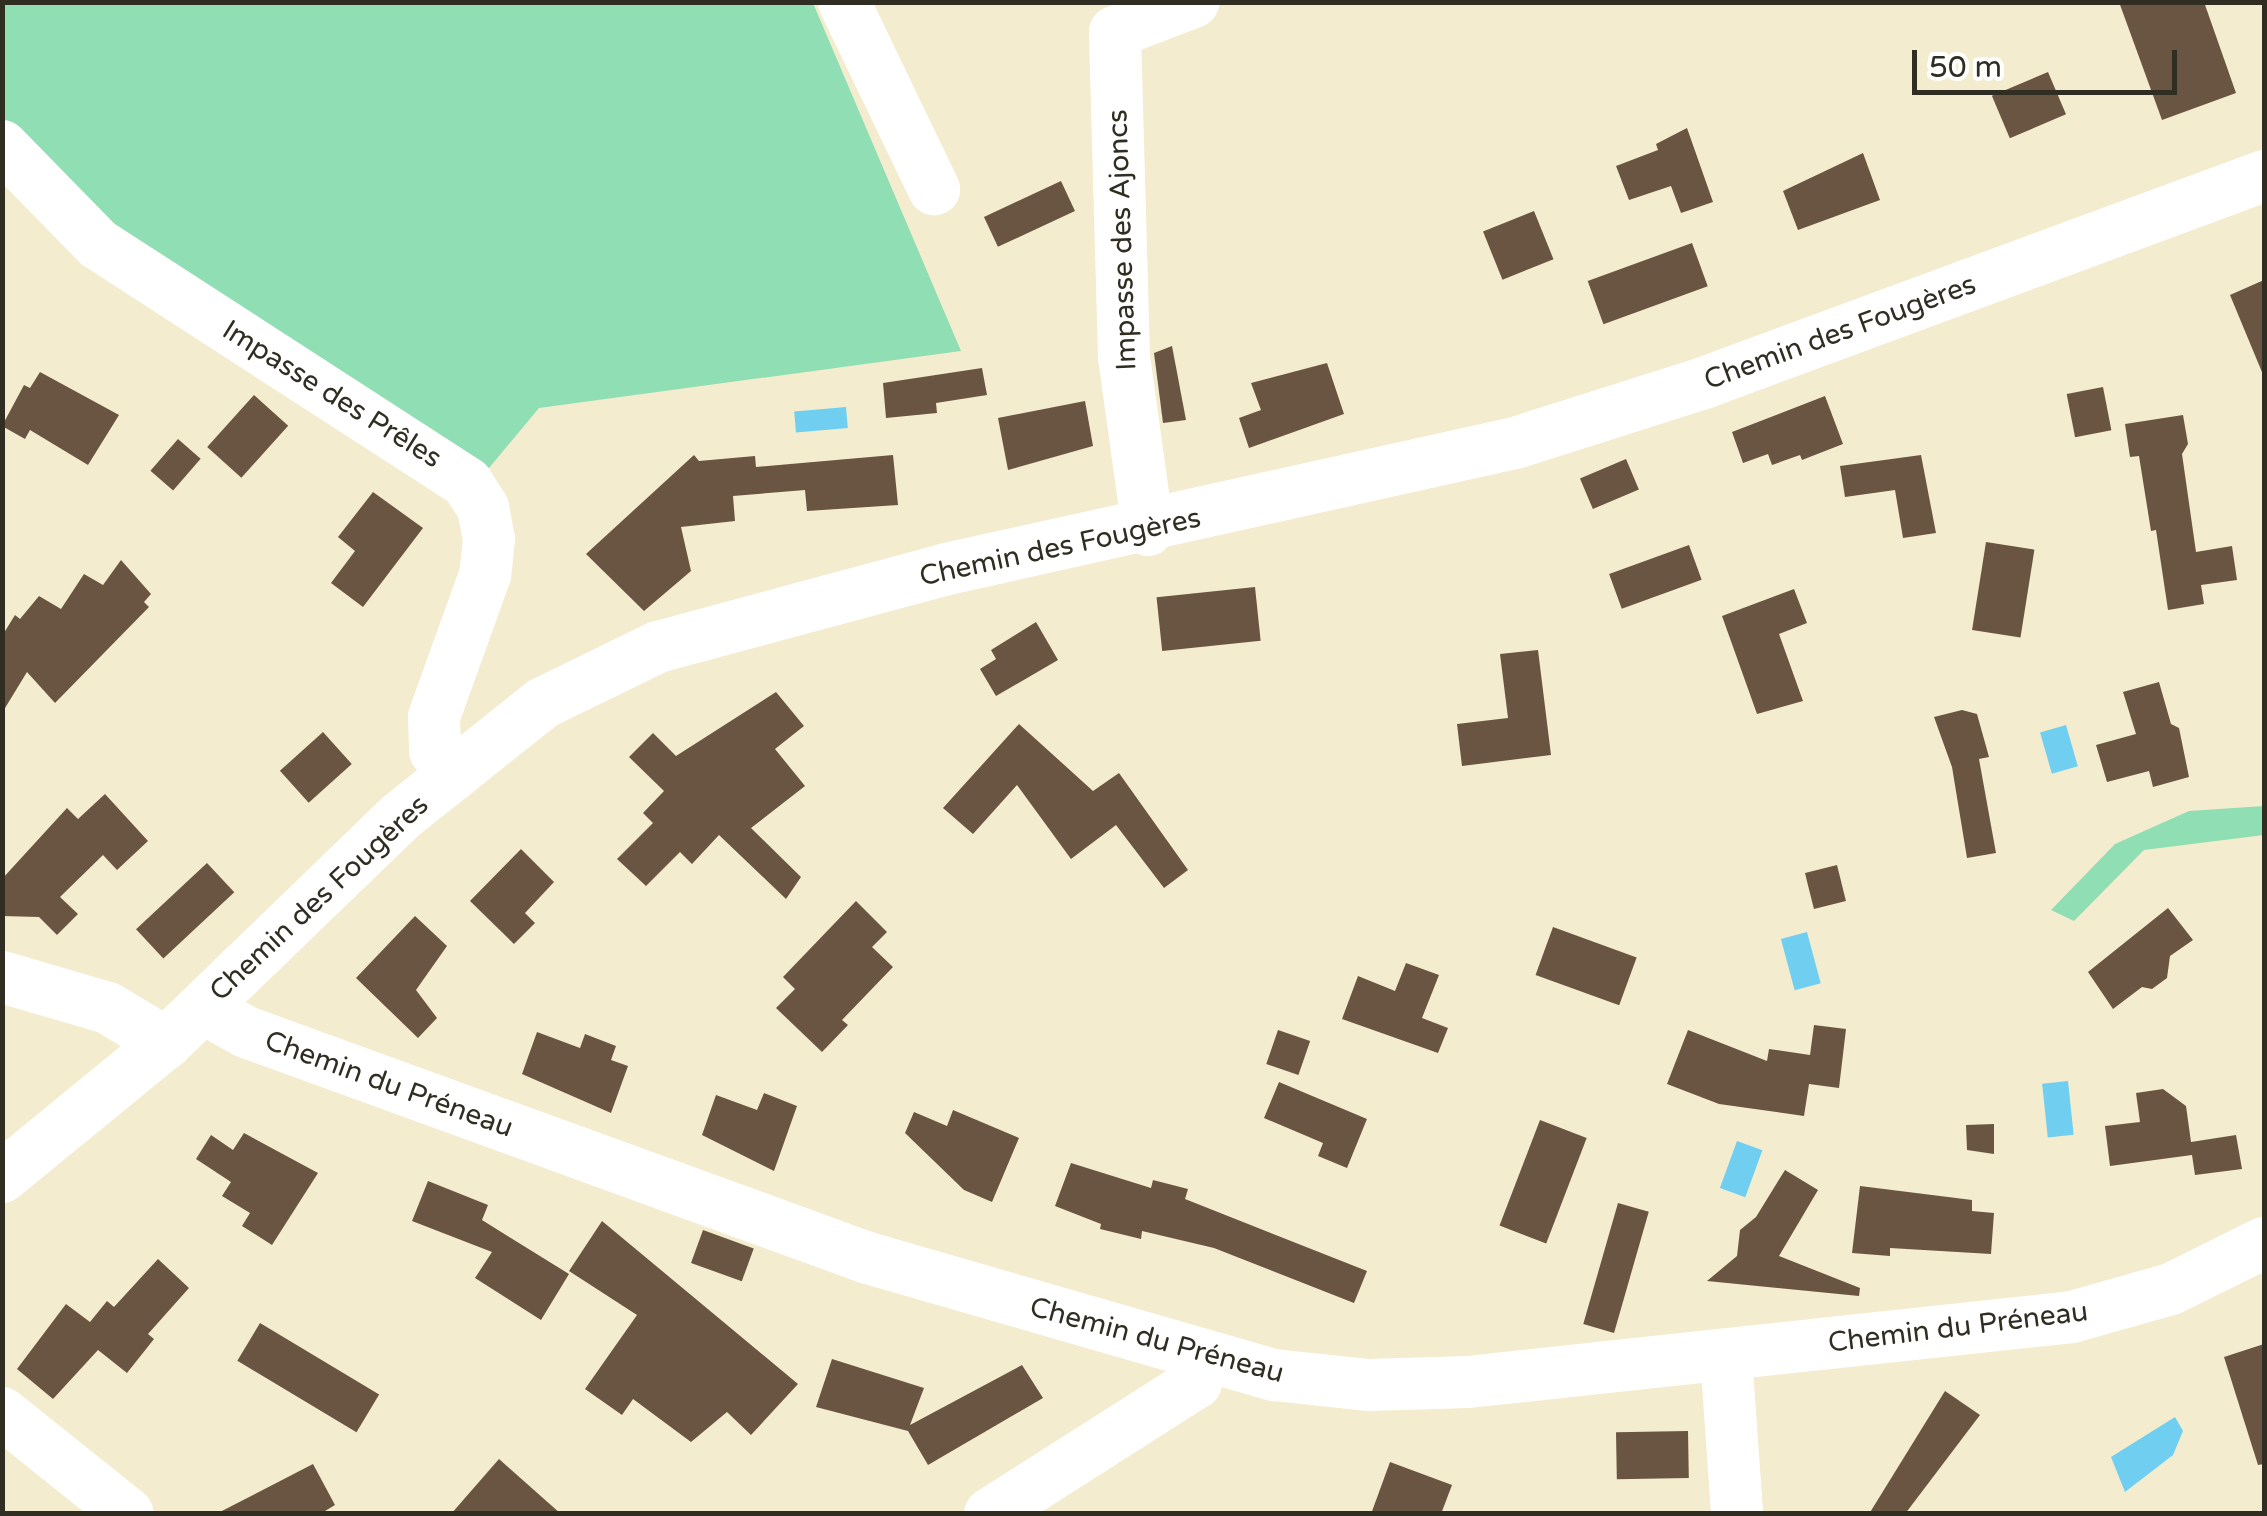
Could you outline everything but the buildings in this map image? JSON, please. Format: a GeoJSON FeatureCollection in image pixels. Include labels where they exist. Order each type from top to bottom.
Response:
{"type":"FeatureCollection","features":[{"type":"Feature","properties":{"kind":"street"},"geometry":{"type":"LineString","coordinates":[[844,2],[934,189]]}},
{"type":"Feature","properties":{"kind":"street","name":"Impasse des Ajoncs"},"geometry":{"type":"LineString","coordinates":[[1148,530],[1124,357],[1115,32],[1193,2]]}},
{"type":"Feature","properties":{"kind":"street","name":"Impasse des Prêles"},"geometry":{"type":"LineString","coordinates":[[2,146],[98,244],[467,483],[483,508],[489,539],[485,575],[434,717],[435,750],[453,775]]}},
{"type":"Feature","properties":{"kind":"street","name":"Chemin des Fougères"},"geometry":{"type":"LineString","coordinates":[[2,1177],[166,1043],[400,817],[543,704],[658,647],[946,569],[1148,530],[1515,443],[1702,384],[2264,176]]}},
{"type":"Feature","properties":{"kind":"street"},"geometry":{"type":"LineString","coordinates":[[2,977],[108,1008],[166,1043]]}},
{"type":"Feature","properties":{"kind":"street","name":"Chemin du Préneau"},"geometry":{"type":"LineString","coordinates":[[203,1008],[246,1032],[868,1258],[1203,1358],[1274,1375],[1369,1385],[1726,1355],[2072,1317],[2171,1290],[2264,1243]]}},
{"type":"Feature","properties":{"kind":"street"},"geometry":{"type":"LineString","coordinates":[[1726,1355],[1737,1514]]}},
{"type":"Feature","properties":{"kind":"street"},"geometry":{"type":"LineString","coordinates":[[990,1514],[1196,1383],[1203,1358]]}},
{"type":"Feature","properties":{"kind":"street"},"geometry":{"type":"LineString","coordinates":[[2,1414],[128,1514]]}},
{"type":"Feature","properties":{"kind":"green space"},"geometry":{"type":"Polygon","coordinates":[[[3,3],[813,3],[961,351],[539,408],[459,504],[3,183],[3,3]]]}},
{"type":"Feature","properties":{"kind":"green space"},"geometry":{"type":"Polygon","coordinates":[[[2264,806],[2264,835],[2144,850],[2074,921],[2051,910],[2115,844],[2189,811],[2264,806]]]}},
{"type":"Feature","properties":{"kind":"water"},"geometry":{"type":"Polygon","coordinates":[[[846,407],[848,428],[796,432],[794,412],[846,407]]]}},
{"type":"Feature","properties":{"kind":"water"},"geometry":{"type":"Polygon","coordinates":[[[2066,725],[2078,766],[2052,774],[2040,732],[2066,725]]]}},
{"type":"Feature","properties":{"kind":"water"},"geometry":{"type":"Polygon","coordinates":[[[1807,932],[1821,983],[1795,990],[1781,939],[1807,932]]]}},
{"type":"Feature","properties":{"kind":"water"},"geometry":{"type":"Polygon","coordinates":[[[2068,1081],[2074,1135],[2048,1137],[2042,1084],[2068,1081]]]}},
{"type":"Feature","properties":{"kind":"water"},"geometry":{"type":"Polygon","coordinates":[[[1737,1141],[1762,1150],[1745,1197],[1720,1188],[1737,1141]]]}},
{"type":"Feature","properties":{"kind":"water"},"geometry":{"type":"Polygon","coordinates":[[[2175,1417],[2183,1431],[2173,1455],[2125,1492],[2111,1457],[2175,1417]]]}}]}
